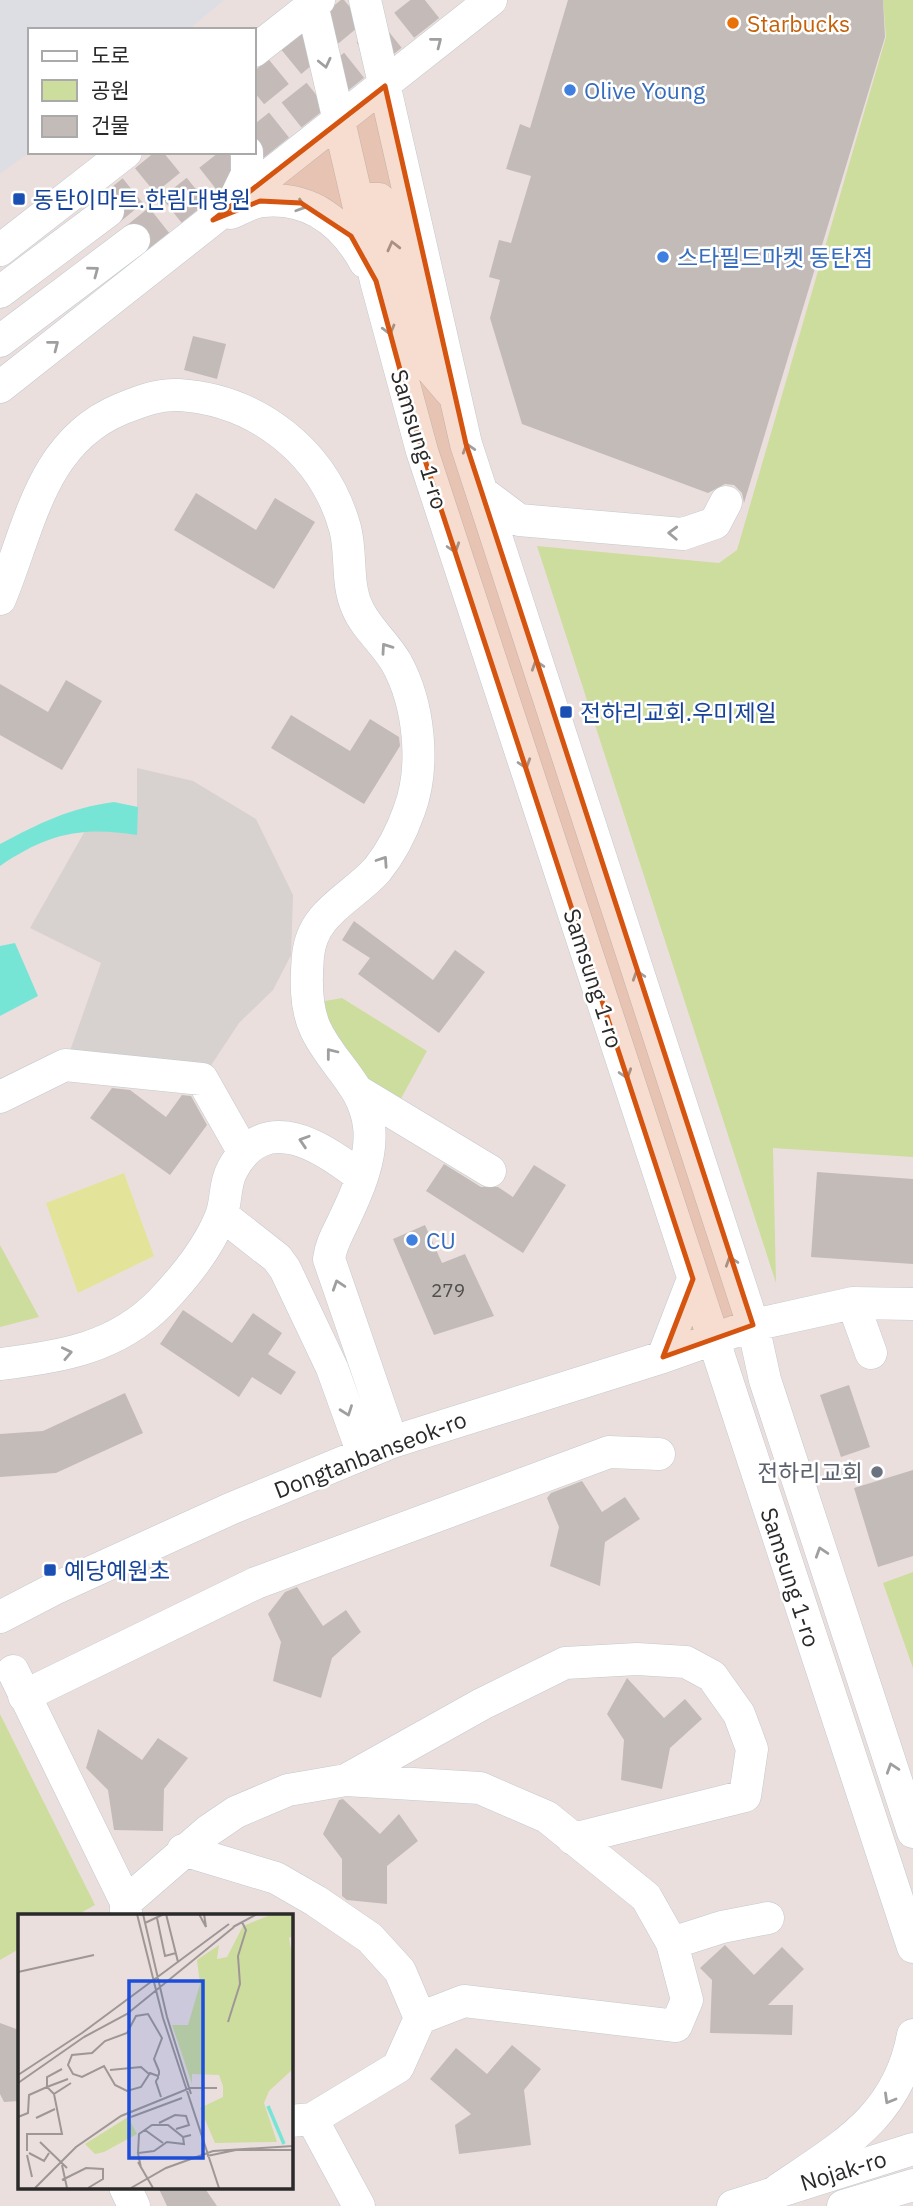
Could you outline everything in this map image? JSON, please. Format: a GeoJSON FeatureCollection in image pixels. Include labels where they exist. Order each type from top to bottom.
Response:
{"type":"FeatureCollection","features":[{"type":"Feature","properties":{"kind":"street","name":"Samsung 1-ro"},"geometry":{"type":"LineString","coordinates":[[365,0],[454,396],[483,494],[753,1325],[765,1380],[913,1832]]}},
{"type":"Feature","properties":{"kind":"street"},"geometry":{"type":"LineString","coordinates":[[0,387],[491,0]]}},
{"type":"Feature","properties":{"kind":"street","name":"Samsung 1-ro"},"geometry":{"type":"LineString","coordinates":[[314,2],[338,121],[376,282],[422,451],[913,1947]]}},
{"type":"Feature","properties":{"kind":"street"},"geometry":{"type":"LineString","coordinates":[[256,49],[314,2]]}},
{"type":"Feature","properties":{"kind":"street"},"geometry":{"type":"LineString","coordinates":[[0,250],[123,154]]}},
{"type":"Feature","properties":{"kind":"street"},"geometry":{"type":"LineString","coordinates":[[223,212],[247,174],[247,154]]}},
{"type":"Feature","properties":{"kind":"street"},"geometry":{"type":"LineString","coordinates":[[360,213],[368,199],[379,200],[421,357],[454,396]]}},
{"type":"Feature","properties":{"kind":"street"},"geometry":{"type":"LineString","coordinates":[[223,212],[260,201],[301,203],[351,236],[376,282]]}},
{"type":"Feature","properties":{"kind":"street"},"geometry":{"type":"LineString","coordinates":[[0,292],[108,211]]}},
{"type":"Feature","properties":{"kind":"street"},"geometry":{"type":"LineString","coordinates":[[0,341],[134,240]]}},
{"type":"Feature","properties":{"kind":"street"},"geometry":{"type":"LineString","coordinates":[[0,599],[34,504],[54,464],[84,431],[107,415],[151,397],[174,395],[218,399],[238,406],[277,430],[317,470],[330,491],[345,528],[350,583],[357,609],[395,661],[408,691],[417,751],[413,796],[391,848],[376,872],[325,914],[312,934],[308,952],[307,991],[315,1029],[359,1092],[367,1112],[370,1137],[361,1177],[331,1245],[330,1259],[392,1442]]}},
{"type":"Feature","properties":{"kind":"street"},"geometry":{"type":"LineString","coordinates":[[483,494],[519,520],[683,534],[715,523],[726,502]]}},
{"type":"Feature","properties":{"kind":"street"},"geometry":{"type":"LineString","coordinates":[[0,1097],[65,1065],[202,1079],[244,1153]]}},
{"type":"Feature","properties":{"kind":"street"},"geometry":{"type":"LineString","coordinates":[[359,1092],[490,1171]]}},
{"type":"Feature","properties":{"kind":"street"},"geometry":{"type":"LineString","coordinates":[[0,1364],[75,1352],[120,1335],[168,1293],[193,1263],[222,1215],[224,1189],[232,1170],[244,1153],[261,1142],[285,1136],[307,1141],[326,1151],[361,1177]]}},
{"type":"Feature","properties":{"kind":"street"},"geometry":{"type":"LineString","coordinates":[[222,1215],[277,1258],[285,1269],[332,1368],[363,1454]]}},
{"type":"Feature","properties":{"kind":"street"},"geometry":{"type":"LineString","coordinates":[[663,1357],[692,1279]]}},
{"type":"Feature","properties":{"kind":"street"},"geometry":{"type":"LineString","coordinates":[[853,1303],[871,1353]]}},
{"type":"Feature","properties":{"kind":"street","name":"Dongtanbanseok-ro"},"geometry":{"type":"LineString","coordinates":[[0,1618],[91,1572],[392,1442],[663,1357],[753,1325],[853,1303],[913,1304]]}},
{"type":"Feature","properties":{"kind":"street"},"geometry":{"type":"LineString","coordinates":[[359,2206],[301,2120],[398,2067],[420,2018],[464,2001],[676,2026],[687,2000],[671,1943],[646,1897],[547,1816],[480,1788],[346,1780],[288,1790],[236,1812],[183,1850],[126,1909],[18,1684],[256,1583],[609,1452],[659,1454]]}},
{"type":"Feature","properties":{"kind":"street"},"geometry":{"type":"LineString","coordinates":[[346,1780],[482,1704],[565,1663],[637,1659],[685,1662],[712,1676],[739,1714],[752,1749],[745,1796],[573,1839]]}},
{"type":"Feature","properties":{"kind":"street"},"geometry":{"type":"LineString","coordinates":[[183,1850],[276,1878],[316,1900],[370,1938],[400,1971],[420,2018]]}},
{"type":"Feature","properties":{"kind":"street"},"geometry":{"type":"LineString","coordinates":[[671,1943],[722,1927],[768,1918]]}},
{"type":"Feature","properties":{"kind":"street"},"geometry":{"type":"LineString","coordinates":[[779,2189],[858,2135],[879,2115],[891,2097],[908,2057],[913,2035]]}},
{"type":"Feature","properties":{"kind":"street","name":"Nojak-ro"},"geometry":{"type":"LineString","coordinates":[[733,2206],[779,2189],[913,2149]]}},
{"type":"Feature","properties":{"kind":"street"},"geometry":{"type":"LineString","coordinates":[[852,2168],[864,2173],[872,2182],[853,2203]]}},
{"type":"Feature","properties":{"kind":"street","name":"Nojak-ro"},"geometry":{"type":"LineString","coordinates":[[853,2203],[913,2185]]}},
{"type":"Feature","properties":{"kind":"street"},"geometry":{"type":"LineString","coordinates":[[125,2188],[134,2206]]}},
{"type":"Feature","properties":{"kind":"highlighted area"},"geometry":{"type":"Polygon","coordinates":[[[385,86],[466,444],[753,1325],[663,1357],[693,1279],[422,451],[376,281],[351,236],[301,203],[260,201],[213,220],[385,86]]]}},
{"type":"Feature","properties":{"kind":"shaded area"},"geometry":{"type":"Polygon","coordinates":[[[0,0],[224,0],[190,28],[28,28],[28,153],[0,174],[0,0]]]}},
{"type":"Feature","properties":{"kind":"shaded area"},"geometry":{"type":"Polygon","coordinates":[[[137,768],[193,781],[256,819],[293,895],[291,955],[273,990],[239,1023],[202,1079],[65,1065],[101,963],[30,928],[85,831],[100,829],[137,834],[137,768]]]}},
{"type":"Feature","properties":{"kind":"green space"},"geometry":{"type":"Polygon","coordinates":[[[883,0],[913,0],[913,1157],[773,1148],[776,1283],[537,546],[719,563],[737,550],[886,37],[883,0]]]}},
{"type":"Feature","properties":{"kind":"green space"},"geometry":{"type":"Polygon","coordinates":[[[342,998],[427,1051],[393,1113],[308,1004],[342,998]]]}},
{"type":"Feature","properties":{"kind":"green space"},"geometry":{"type":"Polygon","coordinates":[[[124,1173],[154,1256],[78,1293],[46,1203],[124,1173]]]}},
{"type":"Feature","properties":{"kind":"green space"},"geometry":{"type":"Polygon","coordinates":[[[0,1245],[39,1317],[0,1327],[0,1245]]]}},
{"type":"Feature","properties":{"kind":"green space"},"geometry":{"type":"Polygon","coordinates":[[[913,1572],[913,1668],[883,1583],[913,1572]]]}},
{"type":"Feature","properties":{"kind":"green space"},"geometry":{"type":"Polygon","coordinates":[[[0,1714],[95,1905],[79,1914],[18,1914],[18,1950],[0,1960],[0,1714]]]}},
{"type":"Feature","properties":{"kind":"water"},"geometry":{"type":"Polygon","coordinates":[[[114,802],[138,807],[137,835],[81,832],[65,835],[33,846],[0,866],[0,844],[55,817],[114,802]]]}},
{"type":"Feature","properties":{"kind":"water"},"geometry":{"type":"Polygon","coordinates":[[[15,943],[38,996],[0,1016],[0,946],[15,943]]]}},
{"type":"Feature","properties":{"kind":"building","name":"스타필드마켓 동탄점"},"geometry":{"type":"Polygon","coordinates":[[[568,0],[883,0],[885,37],[744,503],[742,493],[734,485],[725,484],[708,493],[522,424],[490,318],[500,280],[489,277],[499,240],[511,243],[531,176],[506,169],[520,124],[530,128],[568,0]]]}},
{"type":"Feature","properties":{"kind":"building"},"geometry":{"type":"Polygon","coordinates":[[[193,336],[226,344],[217,379],[184,370],[193,336]]]}},
{"type":"Feature","properties":{"kind":"building"},"geometry":{"type":"Polygon","coordinates":[[[196,493],[256,530],[275,498],[315,522],[274,589],[174,530],[196,493]]]}},
{"type":"Feature","properties":{"kind":"building"},"geometry":{"type":"Polygon","coordinates":[[[66,680],[102,701],[62,770],[0,735],[0,684],[48,712],[66,680]]]}},
{"type":"Feature","properties":{"kind":"building"},"geometry":{"type":"Polygon","coordinates":[[[291,715],[350,751],[370,719],[399,737],[400,746],[364,804],[271,748],[291,715]]]}},
{"type":"Feature","properties":{"kind":"building"},"geometry":{"type":"Polygon","coordinates":[[[354,921],[433,980],[455,950],[485,972],[439,1033],[358,974],[370,958],[342,940],[354,921]]]}},
{"type":"Feature","properties":{"kind":"building"},"geometry":{"type":"Polygon","coordinates":[[[112,1088],[130,1090],[166,1117],[182,1095],[191,1096],[207,1125],[170,1175],[90,1118],[112,1088]]]}},
{"type":"Feature","properties":{"kind":"building"},"geometry":{"type":"Polygon","coordinates":[[[444,1164],[481,1187],[498,1187],[513,1197],[534,1165],[566,1185],[523,1253],[426,1191],[444,1164]]]}},
{"type":"Feature","properties":{"kind":"building"},"geometry":{"type":"Polygon","coordinates":[[[817,1172],[913,1179],[913,1264],[811,1257],[817,1172]]]}},
{"type":"Feature","properties":{"kind":"building"},"geometry":{"type":"Polygon","coordinates":[[[425,1225],[442,1263],[465,1254],[494,1316],[434,1335],[393,1239],[425,1225]]]}},
{"type":"Feature","properties":{"kind":"building"},"geometry":{"type":"Polygon","coordinates":[[[183,1310],[232,1343],[253,1313],[282,1333],[268,1354],[296,1372],[281,1395],[252,1377],[239,1397],[160,1344],[183,1310]]]}},
{"type":"Feature","properties":{"kind":"building"},"geometry":{"type":"Polygon","coordinates":[[[849,1385],[870,1447],[841,1457],[820,1395],[849,1385]]]}},
{"type":"Feature","properties":{"kind":"building"},"geometry":{"type":"Polygon","coordinates":[[[125,1393],[143,1433],[56,1473],[0,1477],[0,1434],[43,1431],[125,1393]]]}},
{"type":"Feature","properties":{"kind":"building"},"geometry":{"type":"Polygon","coordinates":[[[913,1470],[913,1556],[878,1567],[854,1488],[913,1470]]]}},
{"type":"Feature","properties":{"kind":"building"},"geometry":{"type":"Polygon","coordinates":[[[582,1481],[602,1512],[625,1497],[640,1519],[605,1542],[600,1586],[550,1566],[559,1527],[547,1498],[551,1493],[582,1481]]]}},
{"type":"Feature","properties":{"kind":"building"},"geometry":{"type":"Polygon","coordinates":[[[297,1587],[323,1626],[346,1610],[361,1632],[332,1658],[321,1698],[273,1681],[281,1642],[268,1614],[285,1592],[297,1587]]]}},
{"type":"Feature","properties":{"kind":"building"},"geometry":{"type":"Polygon","coordinates":[[[627,1678],[664,1718],[685,1699],[702,1719],[670,1748],[662,1789],[621,1780],[624,1740],[607,1714],[627,1678]]]}},
{"type":"Feature","properties":{"kind":"building"},"geometry":{"type":"Polygon","coordinates":[[[98,1729],[142,1760],[158,1738],[188,1758],[164,1789],[163,1831],[114,1830],[108,1790],[86,1768],[98,1729]]]}},
{"type":"Feature","properties":{"kind":"building"},"geometry":{"type":"Polygon","coordinates":[[[343,1799],[380,1834],[399,1814],[418,1841],[387,1866],[387,1904],[347,1900],[342,1896],[342,1859],[323,1834],[339,1800],[343,1799]]]}},
{"type":"Feature","properties":{"kind":"building"},"geometry":{"type":"Polygon","coordinates":[[[725,1945],[754,1975],[782,1947],[804,1969],[768,2005],[793,2005],[792,2035],[710,2033],[712,1980],[700,1968],[725,1945]]]}},
{"type":"Feature","properties":{"kind":"building"},"geometry":{"type":"Polygon","coordinates":[[[0,2023],[18,2030],[18,2101],[4,2102],[0,2094],[0,2023]]]}},
{"type":"Feature","properties":{"kind":"building"},"geometry":{"type":"Polygon","coordinates":[[[512,2045],[541,2069],[524,2090],[531,2145],[459,2154],[455,2125],[471,2114],[430,2079],[456,2048],[487,2074],[512,2045]]]}},
{"type":"Feature","properties":{"kind":"building"},"geometry":{"type":"Polygon","coordinates":[[[158,2188],[205,2188],[217,2206],[167,2206],[158,2188]]]}},
{"type":"Feature","properties":{"kind":"tunnel"},"geometry":{"type":"LineString","coordinates":[[256,90],[366,0]]}},
{"type":"Feature","properties":{"kind":"tunnel"},"geometry":{"type":"LineString","coordinates":[[256,143],[436,0]]}},
{"type":"Feature","properties":{"kind":"tunnel"},"geometry":{"type":"LineString","coordinates":[[108,211],[178,154]]}},
{"type":"Feature","properties":{"kind":"tunnel"},"geometry":{"type":"LineString","coordinates":[[134,240],[242,154]]}},
{"type":"Feature","properties":{"kind":"place","name":"Starbucks"},"geometry":{"type":"Point","coordinates":[733,23]}},
{"type":"Feature","properties":{"kind":"place","name":"Olive Young"},"geometry":{"type":"Point","coordinates":[570,90]}},
{"type":"Feature","properties":{"kind":"place","name":"동탄이마트.한림대병원"},"geometry":{"type":"Point","coordinates":[19,199]}},
{"type":"Feature","properties":{"kind":"place","name":"스타필드마켓 동탄점"},"geometry":{"type":"Point","coordinates":[663,257]}},
{"type":"Feature","properties":{"kind":"place","name":"전하리교회.우미제일"},"geometry":{"type":"Point","coordinates":[566,712]}},
{"type":"Feature","properties":{"kind":"place","name":"CU"},"geometry":{"type":"Point","coordinates":[412,1240]}},
{"type":"Feature","properties":{"kind":"place","name":"전하리교회"},"geometry":{"type":"Point","coordinates":[877,1472]}},
{"type":"Feature","properties":{"kind":"place","name":"예당예원초"},"geometry":{"type":"Point","coordinates":[50,1570]}}]}
